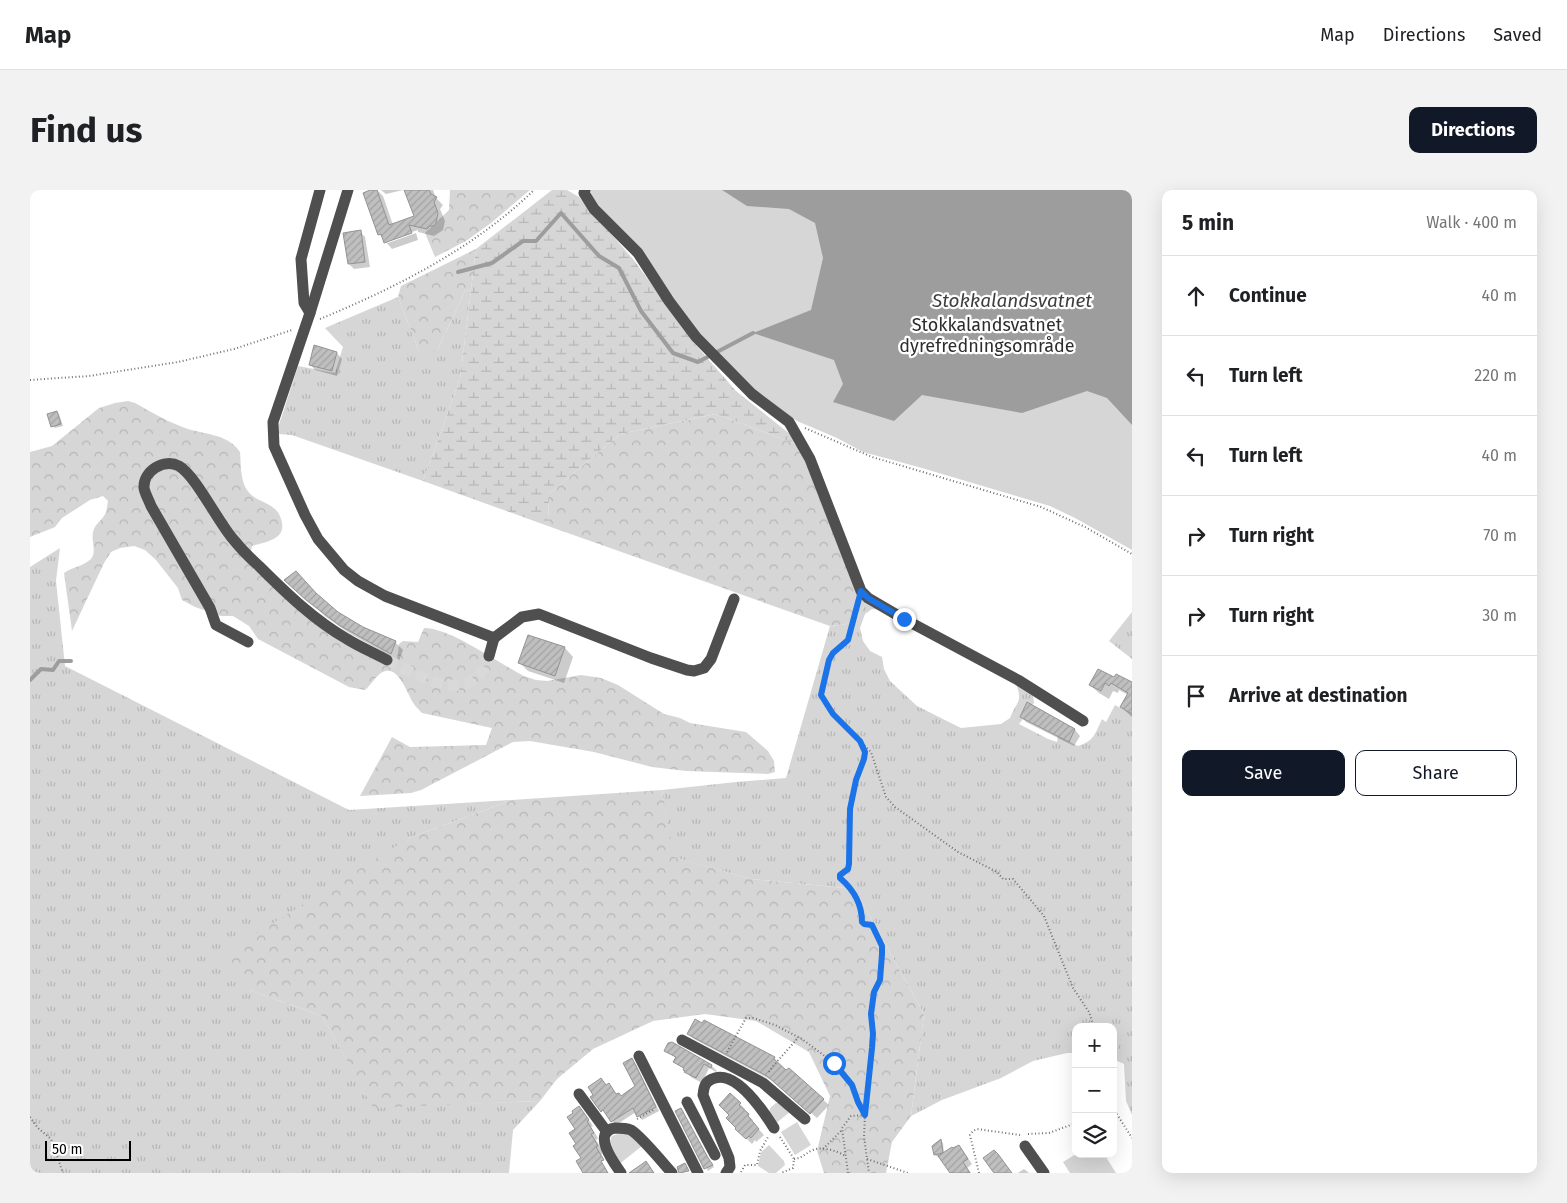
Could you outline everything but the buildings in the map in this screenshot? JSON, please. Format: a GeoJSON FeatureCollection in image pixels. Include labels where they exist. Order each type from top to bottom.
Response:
{"type":"FeatureCollection","features":[{"type":"Feature","properties":{"kind":"street"},"geometry":{"type":"LineString","coordinates":[[310,314],[304,303],[301,259],[320,190]]}},
{"type":"Feature","properties":{"kind":"street"},"geometry":{"type":"LineString","coordinates":[[348,190],[310,314],[273,422],[274,446],[318,539],[344,570],[370,588],[394,599],[494,638]]}},
{"type":"Feature","properties":{"kind":"street"},"geometry":{"type":"LineString","coordinates":[[585,190],[584,193],[594,209],[638,252],[669,301],[696,337],[752,394],[789,422],[810,459],[861,591],[868,598],[897,615],[1018,680],[1083,722]]}},
{"type":"Feature","properties":{"kind":"street"},"geometry":{"type":"LineString","coordinates":[[248,642],[216,625],[210,608],[151,506],[144,489],[146,476],[155,468],[167,464],[179,466],[197,486],[218,520],[235,542],[283,589],[326,625],[387,660]]}},
{"type":"Feature","properties":{"kind":"street"},"geometry":{"type":"LineString","coordinates":[[489,656],[494,638],[522,617],[540,614],[652,658],[694,671],[704,668],[711,659],[734,599]]}},
{"type":"Feature","properties":{"kind":"street"},"geometry":{"type":"LineString","coordinates":[[682,1040],[763,1083],[805,1119]]}},
{"type":"Feature","properties":{"kind":"street"},"geometry":{"type":"LineString","coordinates":[[639,1056],[698,1173]]}},
{"type":"Feature","properties":{"kind":"street"},"geometry":{"type":"LineString","coordinates":[[726,1173],[730,1167],[729,1158],[703,1095],[704,1086],[709,1080],[718,1077],[729,1079],[740,1086],[762,1109],[774,1128]]}},
{"type":"Feature","properties":{"kind":"street"},"geometry":{"type":"LineString","coordinates":[[578,1094],[607,1132]]}},
{"type":"Feature","properties":{"kind":"street"},"geometry":{"type":"LineString","coordinates":[[762,1109],[777,1095]]}},
{"type":"Feature","properties":{"kind":"street"},"geometry":{"type":"LineString","coordinates":[[687,1102],[714,1154]]}},
{"type":"Feature","properties":{"kind":"street"},"geometry":{"type":"LineString","coordinates":[[621,1173],[605,1146],[604,1137],[611,1129],[622,1128],[631,1130],[672,1173]]}},
{"type":"Feature","properties":{"kind":"street"},"geometry":{"type":"LineString","coordinates":[[706,1137],[718,1133]]}},
{"type":"Feature","properties":{"kind":"street"},"geometry":{"type":"LineString","coordinates":[[1025,1146],[1044,1173]]}},
{"type":"Feature","properties":{"kind":"path"},"geometry":{"type":"LineString","coordinates":[[30,380],[89,376],[178,362],[234,349],[305,326],[388,289],[434,264],[494,224],[534,190]]}},
{"type":"Feature","properties":{"kind":"path"},"geometry":{"type":"LineString","coordinates":[[789,422],[872,456],[1041,507],[1085,527],[1132,554]]}},
{"type":"Feature","properties":{"kind":"path"},"geometry":{"type":"LineString","coordinates":[[861,591],[848,640],[833,653],[829,660],[821,695],[833,714],[871,752],[886,797],[895,807],[958,852],[997,872],[1003,879],[1013,879],[1044,916],[1073,988],[1089,1012],[1093,1023]]}},
{"type":"Feature","properties":{"kind":"path"},"geometry":{"type":"LineString","coordinates":[[860,741],[865,752],[856,780],[850,809],[849,864],[848,869],[840,875],[840,878],[858,900],[862,911],[862,922],[872,925],[882,946],[880,980],[874,992],[871,1014],[873,1034],[865,1115],[864,1138],[869,1173]]}},
{"type":"Feature","properties":{"kind":"path"},"geometry":{"type":"LineString","coordinates":[[731,1044],[746,1018],[753,1018],[775,1025],[798,1037],[834,1063],[852,1085],[865,1115]]}},
{"type":"Feature","properties":{"kind":"path"},"geometry":{"type":"LineString","coordinates":[[773,1066],[798,1037]]}},
{"type":"Feature","properties":{"kind":"path"},"geometry":{"type":"LineString","coordinates":[[627,1129],[634,1122],[664,1105]]}},
{"type":"Feature","properties":{"kind":"path"},"geometry":{"type":"LineString","coordinates":[[1116,1113],[1132,1138]]}},
{"type":"Feature","properties":{"kind":"path"},"geometry":{"type":"LineString","coordinates":[[823,1149],[842,1130],[851,1116],[865,1115]]}},
{"type":"Feature","properties":{"kind":"path"},"geometry":{"type":"LineString","coordinates":[[30,1117],[50,1139],[63,1173]]}},
{"type":"Feature","properties":{"kind":"path"},"geometry":{"type":"LineString","coordinates":[[979,1173],[970,1135],[972,1131],[977,1129],[1020,1135],[1049,1133],[1072,1124]]}},
{"type":"Feature","properties":{"kind":"path"},"geometry":{"type":"LineString","coordinates":[[740,1173],[745,1165],[757,1165],[760,1151],[774,1128],[794,1159],[792,1168],[781,1173]]}},
{"type":"Feature","properties":{"kind":"path"},"geometry":{"type":"LineString","coordinates":[[842,1130],[848,1173]]}},
{"type":"Feature","properties":{"kind":"path"},"geometry":{"type":"LineString","coordinates":[[794,1159],[800,1158],[815,1149],[841,1153],[846,1156]]}},
{"type":"Feature","properties":{"kind":"path"},"geometry":{"type":"LineString","coordinates":[[866,1159],[908,1173]]}},
{"type":"Feature","properties":{"kind":"green space"},"geometry":{"type":"Polygon","coordinates":[[[450,190],[530,190],[491,223],[466,241],[435,257],[425,233],[449,210],[450,190]]]}},
{"type":"Feature","properties":{"kind":"green space"},"geometry":{"type":"Polygon","coordinates":[[[552,190],[567,190],[579,197],[633,259],[695,344],[736,391],[795,438],[801,446],[716,414],[620,434],[549,494],[548,526],[423,481],[460,379],[476,249],[552,190]]]}},
{"type":"Feature","properties":{"kind":"green space","name":"Stokkalandsvatnet dyrefredningsområde"},"geometry":{"type":"Polygon","coordinates":[[[590,190],[1132,190],[1132,550],[1050,506],[863,452],[837,438],[797,421],[772,405],[751,390],[699,334],[593,201],[590,190]]]}},
{"type":"Feature","properties":{"kind":"green space"},"geometry":{"type":"Polygon","coordinates":[[[476,249],[471,290],[465,291],[438,349],[427,354],[419,351],[398,297],[401,286],[476,249]]]}},
{"type":"Feature","properties":{"kind":"green space"},"geometry":{"type":"Polygon","coordinates":[[[471,290],[460,379],[423,481],[292,435],[278,434],[279,425],[298,366],[335,373],[343,347],[325,328],[398,297],[419,351],[438,349],[465,291],[471,290]]]}},
{"type":"Feature","properties":{"kind":"green space"},"geometry":{"type":"Polygon","coordinates":[[[128,401],[174,424],[221,437],[235,446],[240,452],[242,476],[247,490],[251,495],[272,506],[280,516],[282,523],[282,529],[277,537],[252,546],[251,552],[254,563],[380,662],[392,664],[397,661],[399,644],[403,641],[418,642],[424,628],[435,630],[461,640],[524,676],[536,680],[547,681],[581,675],[601,678],[618,685],[664,714],[690,723],[746,732],[768,751],[774,761],[775,772],[768,774],[686,771],[652,767],[594,752],[530,741],[513,742],[421,790],[411,793],[360,796],[392,737],[410,747],[486,745],[492,728],[422,713],[414,704],[397,675],[392,672],[381,673],[365,690],[349,687],[258,639],[249,626],[233,616],[221,616],[195,607],[182,600],[178,588],[156,560],[145,550],[134,546],[120,548],[111,552],[72,631],[64,573],[85,563],[93,556],[93,532],[105,514],[108,501],[103,496],[90,500],[62,518],[55,527],[30,537],[30,452],[52,446],[99,408],[128,401]]]}},
{"type":"Feature","properties":{"kind":"green space"},"geometry":{"type":"Polygon","coordinates":[[[716,414],[801,446],[867,600],[855,623],[830,626],[548,526],[549,494],[620,434],[716,414]]]}},
{"type":"Feature","properties":{"kind":"green space"},"geometry":{"type":"Polygon","coordinates":[[[60,548],[56,581],[65,666],[349,810],[512,800],[409,838],[249,990],[322,1016],[373,1107],[540,1101],[513,1130],[509,1173],[30,1173],[30,567],[60,548]]]}},
{"type":"Feature","properties":{"kind":"green space"},"geometry":{"type":"Polygon","coordinates":[[[867,600],[883,610],[872,609],[865,614],[860,628],[863,641],[870,651],[882,657],[884,669],[890,681],[917,706],[961,728],[1001,724],[1010,718],[1019,699],[1016,683],[1033,695],[1034,703],[1032,705],[1027,703],[1020,717],[1023,719],[1019,724],[1057,742],[1058,736],[1078,746],[1088,742],[1098,729],[1102,719],[1106,722],[1115,705],[1130,713],[1132,712],[1132,1115],[1126,1101],[1124,1064],[1117,1061],[1117,1023],[1072,1023],[1072,1053],[1033,1061],[1001,1078],[942,1100],[911,1116],[924,1014],[855,889],[751,879],[673,857],[662,790],[786,778],[830,626],[855,623],[867,600]]]}},
{"type":"Feature","properties":{"kind":"green space"},"geometry":{"type":"Polygon","coordinates":[[[1132,612],[1132,659],[1109,641],[1132,612]]]}},
{"type":"Feature","properties":{"kind":"green space"},"geometry":{"type":"Polygon","coordinates":[[[662,790],[674,857],[751,879],[855,889],[924,1014],[911,1116],[892,1142],[886,1173],[824,1173],[817,1151],[830,1096],[809,1052],[756,1021],[705,1014],[653,1021],[593,1049],[557,1079],[540,1101],[373,1108],[322,1016],[249,990],[219,957],[409,838],[512,800],[662,790]]]}},
{"type":"Feature","properties":{"kind":"green space"},"geometry":{"type":"Polygon","coordinates":[[[776,1103],[784,1104],[791,1111],[775,1124],[769,1115],[770,1108],[776,1103]]]}},
{"type":"Feature","properties":{"kind":"green space"},"geometry":{"type":"Polygon","coordinates":[[[797,1122],[811,1145],[795,1155],[781,1132],[797,1122]]]}},
{"type":"Feature","properties":{"kind":"green space"},"geometry":{"type":"Polygon","coordinates":[[[621,1133],[629,1134],[642,1146],[618,1165],[609,1144],[612,1136],[621,1133]]]}},
{"type":"Feature","properties":{"kind":"green space"},"geometry":{"type":"Polygon","coordinates":[[[769,1145],[784,1161],[785,1165],[776,1173],[769,1173],[758,1166],[761,1152],[769,1145]]]}},
{"type":"Feature","properties":{"kind":"green space"},"geometry":{"type":"Polygon","coordinates":[[[1072,1156],[1072,1158],[1107,1158],[1116,1173],[1070,1173],[1063,1162],[1072,1156]]]}},
{"type":"Feature","properties":{"kind":"water","name":"Stokkalandsvatnet"},"geometry":{"type":"Polygon","coordinates":[[[722,190],[1132,190],[1132,425],[1107,398],[1087,391],[1022,413],[922,395],[894,421],[833,402],[843,384],[834,360],[753,333],[811,310],[823,258],[815,223],[789,209],[747,206],[722,190]]]}},
{"type":"Feature","properties":{"kind":"waterway"},"geometry":{"type":"LineString","coordinates":[[458,272],[492,263],[523,241],[536,241],[561,213],[599,256],[619,268],[641,311],[673,353],[698,362],[753,333]]}},
{"type":"Feature","properties":{"kind":"waterway"},"geometry":{"type":"LineString","coordinates":[[30,680],[41,669],[53,670],[59,661],[71,661]]}},
{"type":"Feature","properties":{"kind":"tunnel"},"geometry":{"type":"LineString","coordinates":[[387,660],[430,680],[458,685],[471,682],[481,672],[489,656]]}},
{"type":"Feature","properties":{"kind":"route"},"geometry":{"type":"LineString","coordinates":[[834,1063],[852,1085],[865,1115],[873,1034],[871,1014],[874,992],[880,980],[882,946],[872,925],[862,922],[862,911],[858,900],[840,878],[840,875],[848,869],[849,864],[850,809],[856,780],[865,752],[860,741],[833,714],[821,695],[829,660],[833,653],[848,640],[861,591],[868,598],[904,619]]}}]}
